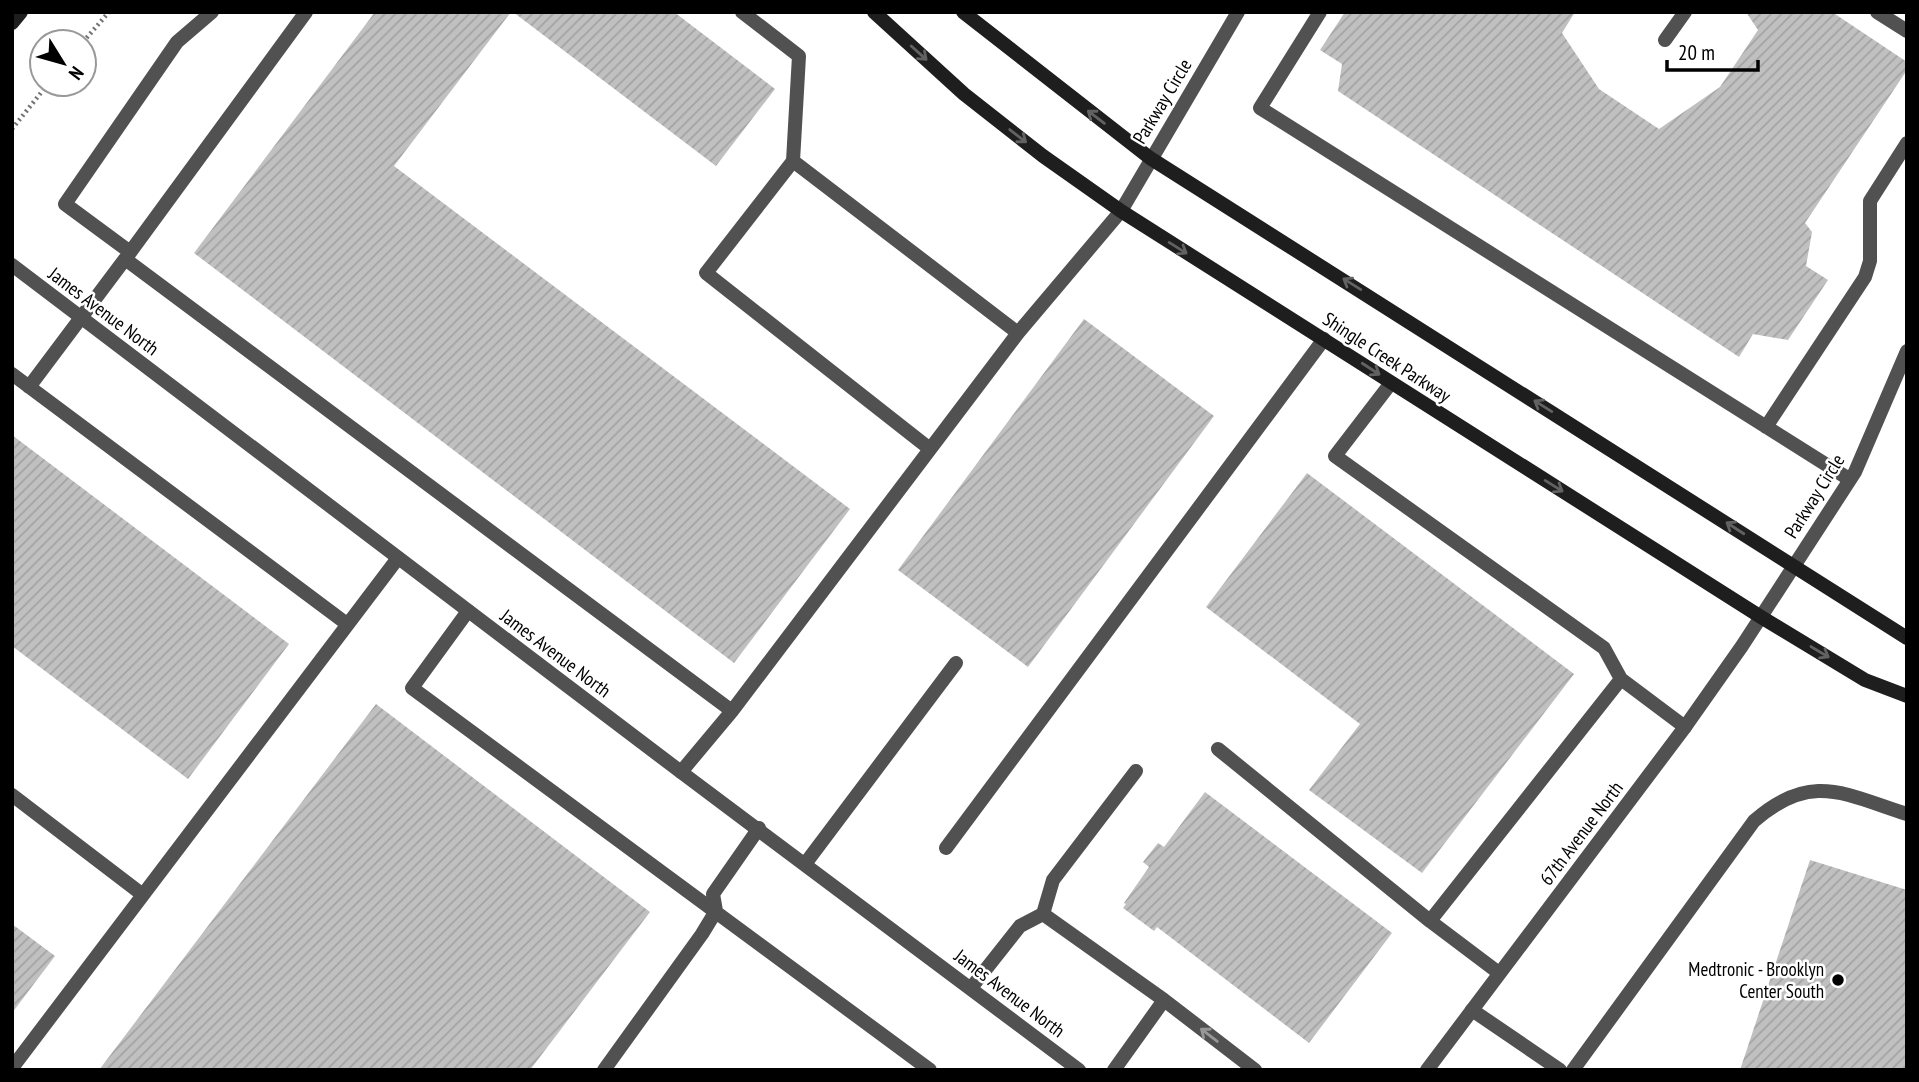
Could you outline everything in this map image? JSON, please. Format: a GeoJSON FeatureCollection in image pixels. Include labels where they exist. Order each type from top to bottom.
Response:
{"type":"FeatureCollection","features":[{"type":"Feature","properties":{"kind":"street"},"geometry":{"type":"LineString","coordinates":[[12,23],[21,12]]}},
{"type":"Feature","properties":{"kind":"street"},"geometry":{"type":"LineString","coordinates":[[212,12],[177,42],[65,204],[127,256],[732,710]]}},
{"type":"Feature","properties":{"kind":"street"},"geometry":{"type":"LineString","coordinates":[[29,387],[306,12]]}},
{"type":"Feature","properties":{"kind":"street"},"geometry":{"type":"LineString","coordinates":[[742,12],[799,56],[793,161],[706,273],[930,449]]}},
{"type":"Feature","properties":{"kind":"street","name":"Shingle Creek Parkway"},"geometry":{"type":"LineString","coordinates":[[874,12],[964,94],[1042,156],[1121,211],[1761,617],[1865,680],[1907,695]]}},
{"type":"Feature","properties":{"kind":"street"},"geometry":{"type":"LineString","coordinates":[[963,12],[1150,158],[1907,638]]}},
{"type":"Feature","properties":{"kind":"street","name":"Parkway Circle"},"geometry":{"type":"LineString","coordinates":[[681,772],[732,710],[1018,333],[1121,211],[1238,12]]}},
{"type":"Feature","properties":{"kind":"street"},"geometry":{"type":"LineString","coordinates":[[1320,12],[1260,108],[1849,480]]}},
{"type":"Feature","properties":{"kind":"street"},"geometry":{"type":"LineString","coordinates":[[1665,40],[1685,12]]}},
{"type":"Feature","properties":{"kind":"street"},"geometry":{"type":"LineString","coordinates":[[1877,12],[1907,31]]}},
{"type":"Feature","properties":{"kind":"street"},"geometry":{"type":"LineString","coordinates":[[1766,427],[1865,277],[1870,261],[1870,201],[1907,143]]}},
{"type":"Feature","properties":{"kind":"street"},"geometry":{"type":"LineString","coordinates":[[793,161],[1018,333]]}},
{"type":"Feature","properties":{"kind":"street","name":"James Avenue North"},"geometry":{"type":"LineString","coordinates":[[12,265],[1079,1070]]}},
{"type":"Feature","properties":{"kind":"street"},"geometry":{"type":"LineString","coordinates":[[946,848],[1324,339]]}},
{"type":"Feature","properties":{"kind":"street","name":"Parkway Circle"},"geometry":{"type":"LineString","coordinates":[[1761,617],[1849,480],[1907,351]]}},
{"type":"Feature","properties":{"kind":"street"},"geometry":{"type":"LineString","coordinates":[[12,374],[348,624]]}},
{"type":"Feature","properties":{"kind":"street"},"geometry":{"type":"LineString","coordinates":[[1391,383],[1335,456],[1604,648],[1620,680],[1685,727]]}},
{"type":"Feature","properties":{"kind":"street"},"geometry":{"type":"LineString","coordinates":[[12,1068],[398,558]]}},
{"type":"Feature","properties":{"kind":"street"},"geometry":{"type":"LineString","coordinates":[[468,611],[412,688],[930,1070]]}},
{"type":"Feature","properties":{"kind":"street","name":"67th Avenue North"},"geometry":{"type":"LineString","coordinates":[[1427,1070],[1685,727],[1761,617]]}},
{"type":"Feature","properties":{"kind":"street"},"geometry":{"type":"LineString","coordinates":[[805,864],[956,663]]}},
{"type":"Feature","properties":{"kind":"street"},"geometry":{"type":"LineString","coordinates":[[1430,921],[1620,680]]}},
{"type":"Feature","properties":{"kind":"street"},"geometry":{"type":"LineString","coordinates":[[1218,749],[1430,921],[1499,973]]}},
{"type":"Feature","properties":{"kind":"street"},"geometry":{"type":"LineString","coordinates":[[971,988],[1020,926],[1043,914],[1053,880],[1136,771]]}},
{"type":"Feature","properties":{"kind":"street"},"geometry":{"type":"LineString","coordinates":[[1573,1070],[1754,821],[1771,806],[1792,795],[1817,789],[1843,793],[1907,814]]}},
{"type":"Feature","properties":{"kind":"street"},"geometry":{"type":"LineString","coordinates":[[12,794],[143,895]]}},
{"type":"Feature","properties":{"kind":"street"},"geometry":{"type":"LineString","coordinates":[[604,1070],[702,934],[716,911],[713,894],[759,828]]}},
{"type":"Feature","properties":{"kind":"street"},"geometry":{"type":"LineString","coordinates":[[1043,914],[1164,1000],[1255,1070]]}},
{"type":"Feature","properties":{"kind":"street"},"geometry":{"type":"LineString","coordinates":[[1114,1070],[1164,1000]]}},
{"type":"Feature","properties":{"kind":"street"},"geometry":{"type":"LineString","coordinates":[[1472,1010],[1560,1070]]}},
{"type":"Feature","properties":{"kind":"path"},"geometry":{"type":"LineString","coordinates":[[95,28],[109,12]]}},
{"type":"Feature","properties":{"kind":"path"},"geometry":{"type":"LineString","coordinates":[[12,129],[37,98]]}},
{"type":"Feature","properties":{"kind":"building"},"geometry":{"type":"Polygon","coordinates":[[[375,12],[511,12],[394,166],[850,509],[734,663],[194,253],[375,12]]]}},
{"type":"Feature","properties":{"kind":"building"},"geometry":{"type":"Polygon","coordinates":[[[513,12],[674,12],[775,89],[716,166],[513,12]]]}},
{"type":"Feature","properties":{"kind":"building"},"geometry":{"type":"Polygon","coordinates":[[[1345,12],[1575,12],[1562,33],[1599,89],[1659,129],[1720,87],[1758,30],[1746,12],[1832,12],[1907,62],[1907,70],[1805,223],[1812,232],[1806,266],[1828,280],[1788,340],[1753,334],[1739,357],[1338,91],[1342,64],[1320,50],[1345,12]]]}},
{"type":"Feature","properties":{"kind":"building"},"geometry":{"type":"Polygon","coordinates":[[[1084,319],[1214,416],[1028,667],[898,570],[1084,319]]]}},
{"type":"Feature","properties":{"kind":"building"},"geometry":{"type":"Polygon","coordinates":[[[12,435],[289,644],[188,779],[12,646],[12,435]]]}},
{"type":"Feature","properties":{"kind":"building"},"geometry":{"type":"Polygon","coordinates":[[[1307,473],[1574,674],[1422,873],[1309,790],[1360,724],[1206,607],[1307,473]]]}},
{"type":"Feature","properties":{"kind":"building"},"geometry":{"type":"Polygon","coordinates":[[[376,704],[650,912],[530,1070],[99,1070],[376,704]]]}},
{"type":"Feature","properties":{"kind":"building"},"geometry":{"type":"Polygon","coordinates":[[[1205,792],[1392,933],[1309,1043],[1157,927],[1154,931],[1123,908],[1149,867],[1143,862],[1158,843],[1164,847],[1205,792]]]}},
{"type":"Feature","properties":{"kind":"building","name":"Medtronic - Brooklyn Center South"},"geometry":{"type":"Polygon","coordinates":[[[1810,860],[1907,890],[1907,1070],[1740,1070],[1810,860]]]}},
{"type":"Feature","properties":{"kind":"building"},"geometry":{"type":"Polygon","coordinates":[[[12,924],[55,956],[12,1013],[12,924]]]}},
{"type":"Feature","properties":{"kind":"place","name":"Medtronic - Brooklyn Center South"},"geometry":{"type":"Point","coordinates":[1838,980]}}]}
